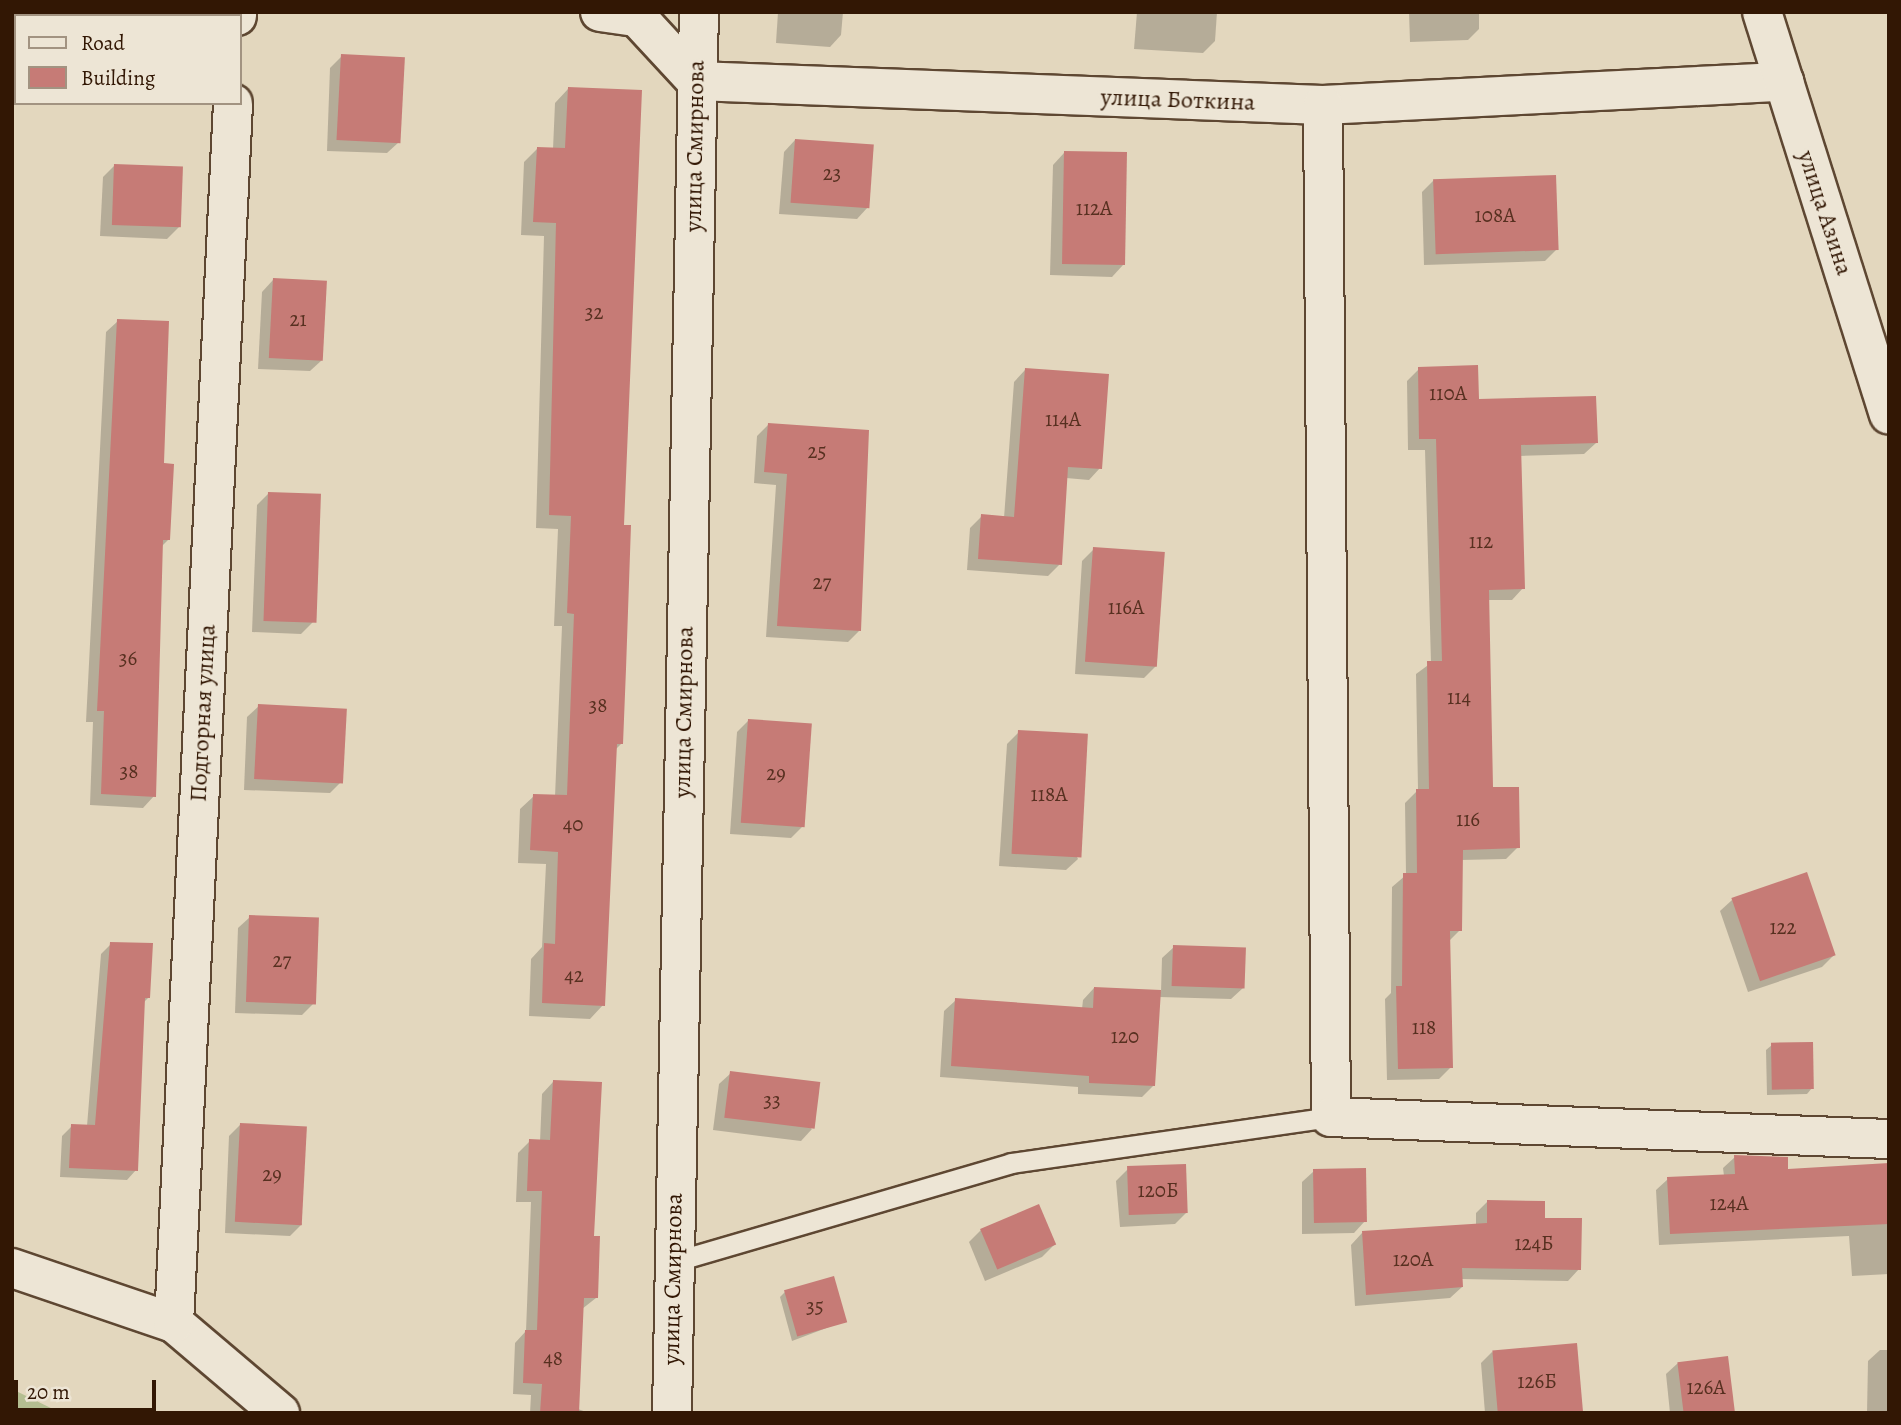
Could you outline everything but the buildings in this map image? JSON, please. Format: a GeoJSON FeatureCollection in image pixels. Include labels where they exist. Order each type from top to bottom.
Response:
{"type":"FeatureCollection","features":[{"type":"Feature","properties":{"kind":"street"},"geometry":{"type":"LineString","coordinates":[[600,12],[637,17],[696,81]]}},
{"type":"Feature","properties":{"kind":"street","name":"улица Смирнова"},"geometry":{"type":"LineString","coordinates":[[672,1413],[699,12]]}},
{"type":"Feature","properties":{"kind":"street","name":"улица Азина"},"geometry":{"type":"LineString","coordinates":[[1762,12],[1889,414]]}},
{"type":"Feature","properties":{"kind":"street","name":"улица Боткина"},"geometry":{"type":"LineString","coordinates":[[696,81],[1323,104],[1784,82]]}},
{"type":"Feature","properties":{"kind":"street"},"geometry":{"type":"LineString","coordinates":[[1323,104],[1331,1117],[1889,1139]]}},
{"type":"Feature","properties":{"kind":"street","name":"Подгорная улица"},"geometry":{"type":"LineString","coordinates":[[174,1323],[233,105]]}},
{"type":"Feature","properties":{"kind":"street"},"geometry":{"type":"LineString","coordinates":[[12,1268],[174,1323],[280,1413]]}},
{"type":"Feature","properties":{"kind":"lane"},"geometry":{"type":"LineString","coordinates":[[673,1262],[1011,1163],[1331,1117]]}},
{"type":"Feature","properties":{"kind":"green space"},"geometry":{"type":"Polygon","coordinates":[[[12,1389],[61,1413],[12,1413],[12,1389]]]}}]}
